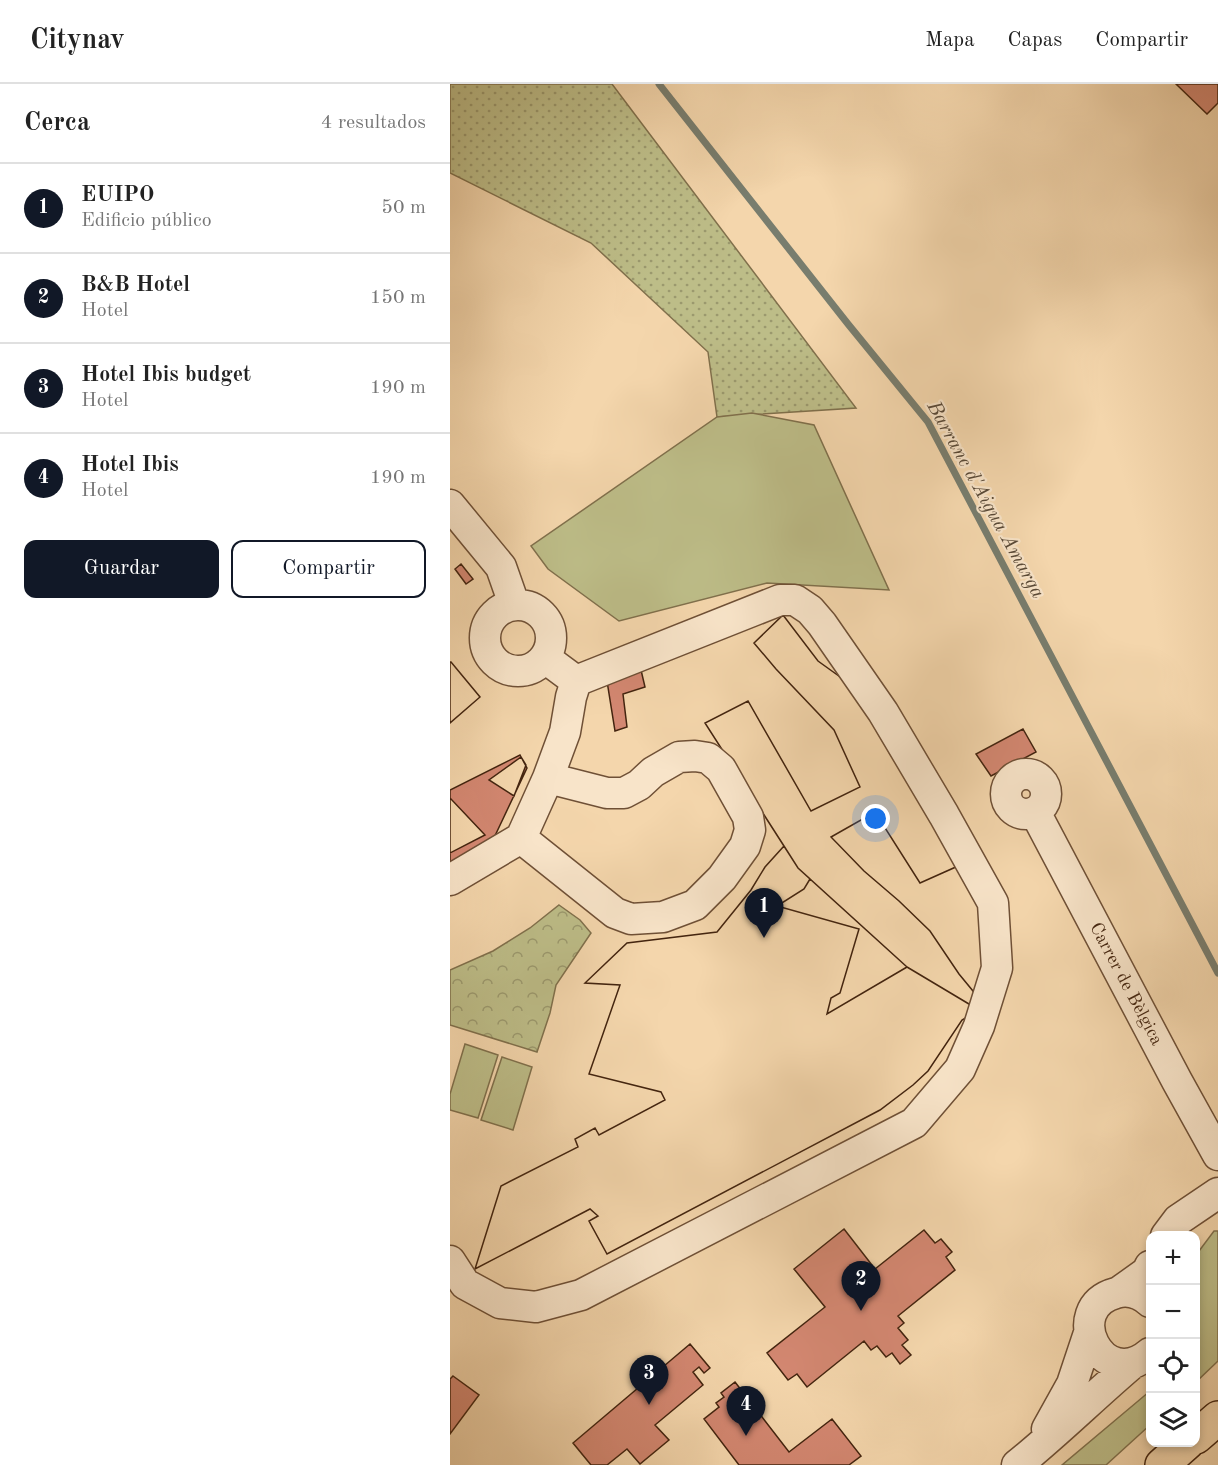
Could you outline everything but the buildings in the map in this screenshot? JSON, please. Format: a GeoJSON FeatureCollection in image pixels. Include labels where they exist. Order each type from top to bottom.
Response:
{"type":"FeatureCollection","features":[{"type":"Feature","properties":{"kind":"main road"},"geometry":{"type":"LineString","coordinates":[[1200,1434],[1218,1418]]}},
{"type":"Feature","properties":{"kind":"main road"},"geometry":{"type":"LineString","coordinates":[[1161,1465],[1183,1447]]}},
{"type":"Feature","properties":{"kind":"main road"},"geometry":{"type":"LineString","coordinates":[[1197,1465],[1218,1447]]}},
{"type":"Feature","properties":{"kind":"street"},"geometry":{"type":"LineString","coordinates":[[450,505],[501,567],[514,604]]}},
{"type":"Feature","properties":{"kind":"street"},"geometry":{"type":"LineString","coordinates":[[450,1261],[465,1284],[500,1303],[536,1307],[581,1295],[914,1123],[960,1069],[979,1026],[997,968],[993,903],[883,711],[810,609],[795,600],[780,600],[576,681]]}},
{"type":"Feature","properties":{"kind":"street"},"geometry":{"type":"LineString","coordinates":[[514,604],[530,606],[542,615],[550,628],[551,644],[545,658],[530,669],[511,670],[495,662],[485,646],[486,627],[497,611],[514,604]]}},
{"type":"Feature","properties":{"kind":"street"},"geometry":{"type":"LineString","coordinates":[[545,658],[576,681]]}},
{"type":"Feature","properties":{"kind":"street"},"geometry":{"type":"LineString","coordinates":[[450,880],[521,838],[548,778],[565,732],[576,681]]}},
{"type":"Feature","properties":{"kind":"street"},"geometry":{"type":"LineString","coordinates":[[521,838],[615,913],[631,919],[663,917],[695,905],[722,878],[745,846],[750,830],[748,817],[721,769],[708,758],[679,757],[653,772],[639,786],[624,793],[607,793],[548,778]]}},
{"type":"Feature","properties":{"kind":"street","name":"Carrer de Bèlgica"},"geometry":{"type":"LineString","coordinates":[[1035,812],[1218,1155]]}},
{"type":"Feature","properties":{"kind":"street"},"geometry":{"type":"LineString","coordinates":[[1170,1231],[1178,1220],[1218,1193]]}},
{"type":"Feature","properties":{"kind":"street"},"geometry":{"type":"LineString","coordinates":[[1119,1292],[1146,1273]]}},
{"type":"Feature","properties":{"kind":"street"},"geometry":{"type":"LineString","coordinates":[[1026,1458],[1072,1384],[1089,1333],[1089,1321],[1099,1302],[1108,1295],[1119,1292],[1140,1294],[1146,1299]]}},
{"type":"Feature","properties":{"kind":"street"},"geometry":{"type":"LineString","coordinates":[[1089,1333],[1093,1344],[1110,1360],[1121,1363],[1142,1358]]}},
{"type":"Feature","properties":{"kind":"street"},"geometry":{"type":"LineString","coordinates":[[1026,1458],[1142,1358]]}},
{"type":"Feature","properties":{"kind":"green space"},"geometry":{"type":"Polygon","coordinates":[[[450,84],[612,84],[856,408],[717,417],[708,352],[591,243],[450,173],[450,84]]]}},
{"type":"Feature","properties":{"kind":"green space"},"geometry":{"type":"Polygon","coordinates":[[[752,413],[814,425],[889,590],[767,583],[619,621],[548,569],[531,546],[717,417],[752,413]]]}},
{"type":"Feature","properties":{"kind":"green space"},"geometry":{"type":"Polygon","coordinates":[[[559,905],[580,920],[591,933],[556,985],[550,1013],[537,1052],[450,1025],[450,970],[493,951],[530,928],[559,905]]]}},
{"type":"Feature","properties":{"kind":"green space"},"geometry":{"type":"Polygon","coordinates":[[[465,1044],[498,1055],[478,1118],[450,1110],[450,1094],[465,1044]]]}},
{"type":"Feature","properties":{"kind":"green space"},"geometry":{"type":"Polygon","coordinates":[[[502,1057],[532,1067],[513,1130],[481,1120],[502,1057]]]}},
{"type":"Feature","properties":{"kind":"green space"},"geometry":{"type":"Polygon","coordinates":[[[1214,1231],[1218,1231],[1218,1361],[1200,1378],[1200,1285],[1200,1250],[1214,1231]]]}},
{"type":"Feature","properties":{"kind":"green space"},"geometry":{"type":"Polygon","coordinates":[[[1146,1394],[1146,1429],[1106,1465],[1062,1465],[1146,1394]]]}},
{"type":"Feature","properties":{"kind":"waterway","name":"Barranc d'Aigua Amarga"},"geometry":{"type":"LineString","coordinates":[[659,84],[928,422],[1218,973]]}},
{"type":"Feature","properties":{"kind":"place","name":"EUIPO"},"geometry":{"type":"Point","coordinates":[764,938]}},
{"type":"Feature","properties":{"kind":"place","name":"B&B Hotel"},"geometry":{"type":"Point","coordinates":[861,1311]}},
{"type":"Feature","properties":{"kind":"place","name":"Hotel Ibis budget"},"geometry":{"type":"Point","coordinates":[649,1405]}},
{"type":"Feature","properties":{"kind":"place","name":"Hotel Ibis"},"geometry":{"type":"Point","coordinates":[746,1436]}}]}
